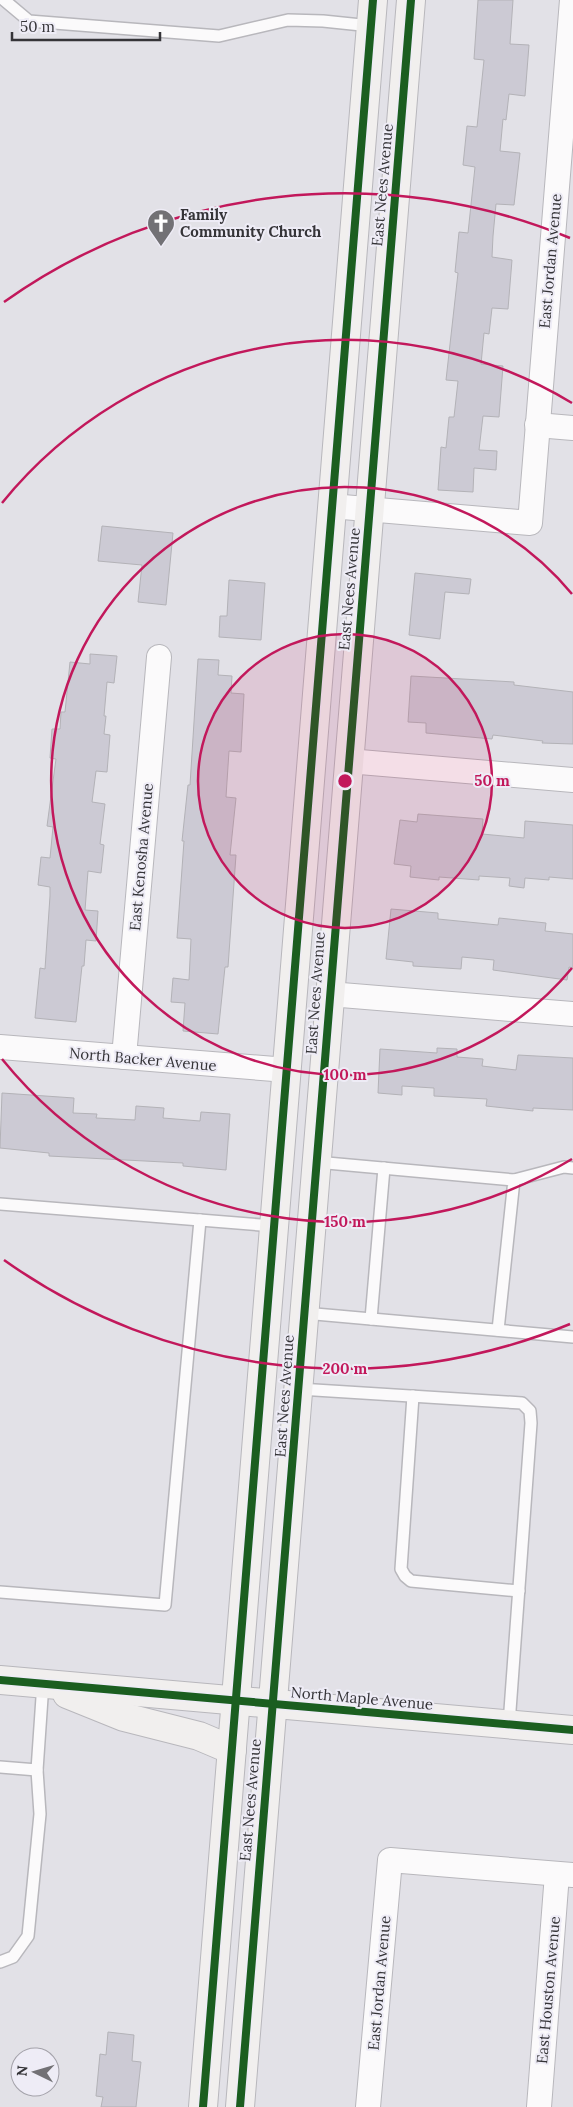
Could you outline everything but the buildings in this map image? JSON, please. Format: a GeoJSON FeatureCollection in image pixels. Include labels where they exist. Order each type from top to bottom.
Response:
{"type":"FeatureCollection","features":[{"type":"Feature","properties":{"kind":"main road"},"geometry":{"type":"LineString","coordinates":[[398,0],[406,63]]}},
{"type":"Feature","properties":{"kind":"main road","name":"East Nees Avenue"},"geometry":{"type":"LineString","coordinates":[[240,2107],[411,0]]}},
{"type":"Feature","properties":{"kind":"main road","name":"East Nees Avenue"},"geometry":{"type":"LineString","coordinates":[[203,2107],[372,13]]}},
{"type":"Feature","properties":{"kind":"main road"},"geometry":{"type":"LineString","coordinates":[[287,1070],[296,1078],[301,1086],[299,1142],[316,1162]]}},
{"type":"Feature","properties":{"kind":"main road","name":"North Maple Avenue"},"geometry":{"type":"LineString","coordinates":[[0,1680],[573,1730]]}},
{"type":"Feature","properties":{"kind":"main road"},"geometry":{"type":"LineString","coordinates":[[42,1683],[124,1717],[199,1736],[232,1750]]}},
{"type":"Feature","properties":{"kind":"main road"},"geometry":{"type":"LineString","coordinates":[[206,2063],[212,2107]]}},
{"type":"Feature","properties":{"kind":"street","name":"East Jordan Avenue"},"geometry":{"type":"LineString","coordinates":[[369,509],[530,523],[572,0]]}},
{"type":"Feature","properties":{"kind":"street"},"geometry":{"type":"LineString","coordinates":[[537,425],[573,428]]}},
{"type":"Feature","properties":{"kind":"street"},"geometry":{"type":"LineString","coordinates":[[331,506],[369,509]]}},
{"type":"Feature","properties":{"kind":"street","name":"East Kenosha Avenue"},"geometry":{"type":"LineString","coordinates":[[124,1058],[159,657]]}},
{"type":"Feature","properties":{"kind":"street"},"geometry":{"type":"LineString","coordinates":[[348,761],[573,780]]}},
{"type":"Feature","properties":{"kind":"street"},"geometry":{"type":"LineString","coordinates":[[329,994],[573,1014]]}},
{"type":"Feature","properties":{"kind":"street","name":"North Backer Avenue"},"geometry":{"type":"LineString","coordinates":[[0,1047],[287,1070]]}},
{"type":"Feature","properties":{"kind":"street","name":"East Jordan Avenue"},"geometry":{"type":"LineString","coordinates":[[368,2107],[390,1860],[565,1874]]}},
{"type":"Feature","properties":{"kind":"street","name":"East Houston Avenue"},"geometry":{"type":"LineString","coordinates":[[539,2107],[565,1874]]}},
{"type":"Feature","properties":{"kind":"lane"},"geometry":{"type":"LineString","coordinates":[[4,0],[29,21],[219,36],[288,20],[324,21],[372,13]]}},
{"type":"Feature","properties":{"kind":"lane"},"geometry":{"type":"LineString","coordinates":[[316,1162],[514,1180],[564,1167],[573,1168]]}},
{"type":"Feature","properties":{"kind":"lane"},"geometry":{"type":"LineString","coordinates":[[371,1319],[384,1168]]}},
{"type":"Feature","properties":{"kind":"lane"},"geometry":{"type":"LineString","coordinates":[[498,1330],[514,1180]]}},
{"type":"Feature","properties":{"kind":"lane"},"geometry":{"type":"LineString","coordinates":[[0,1204],[274,1226]]}},
{"type":"Feature","properties":{"kind":"lane"},"geometry":{"type":"LineString","coordinates":[[0,1592],[165,1605],[200,1220]]}},
{"type":"Feature","properties":{"kind":"lane"},"geometry":{"type":"LineString","coordinates":[[304,1312],[573,1337]]}},
{"type":"Feature","properties":{"kind":"lane"},"geometry":{"type":"LineString","coordinates":[[299,1389],[522,1403],[530,1411],[531,1423],[509,1724]]}},
{"type":"Feature","properties":{"kind":"lane"},"geometry":{"type":"LineString","coordinates":[[413,1396],[401,1569],[411,1581],[519,1591]]}},
{"type":"Feature","properties":{"kind":"lane"},"geometry":{"type":"LineString","coordinates":[[0,1962],[13,1957],[28,1936],[40,1814],[37,1770],[42,1683]]}},
{"type":"Feature","properties":{"kind":"lane"},"geometry":{"type":"LineString","coordinates":[[0,1767],[37,1770]]}},
{"type":"Feature","properties":{"kind":"cycle path"},"geometry":{"type":"LineString","coordinates":[[203,2107],[373,0]]}},
{"type":"Feature","properties":{"kind":"cycle path"},"geometry":{"type":"LineString","coordinates":[[240,2107],[411,0]]}},
{"type":"Feature","properties":{"kind":"cycle path"},"geometry":{"type":"LineString","coordinates":[[0,1680],[573,1730]]}},
{"type":"Feature","properties":{"kind":"place","name":"Family Community Church"},"geometry":{"type":"Point","coordinates":[161,247]}}]}
